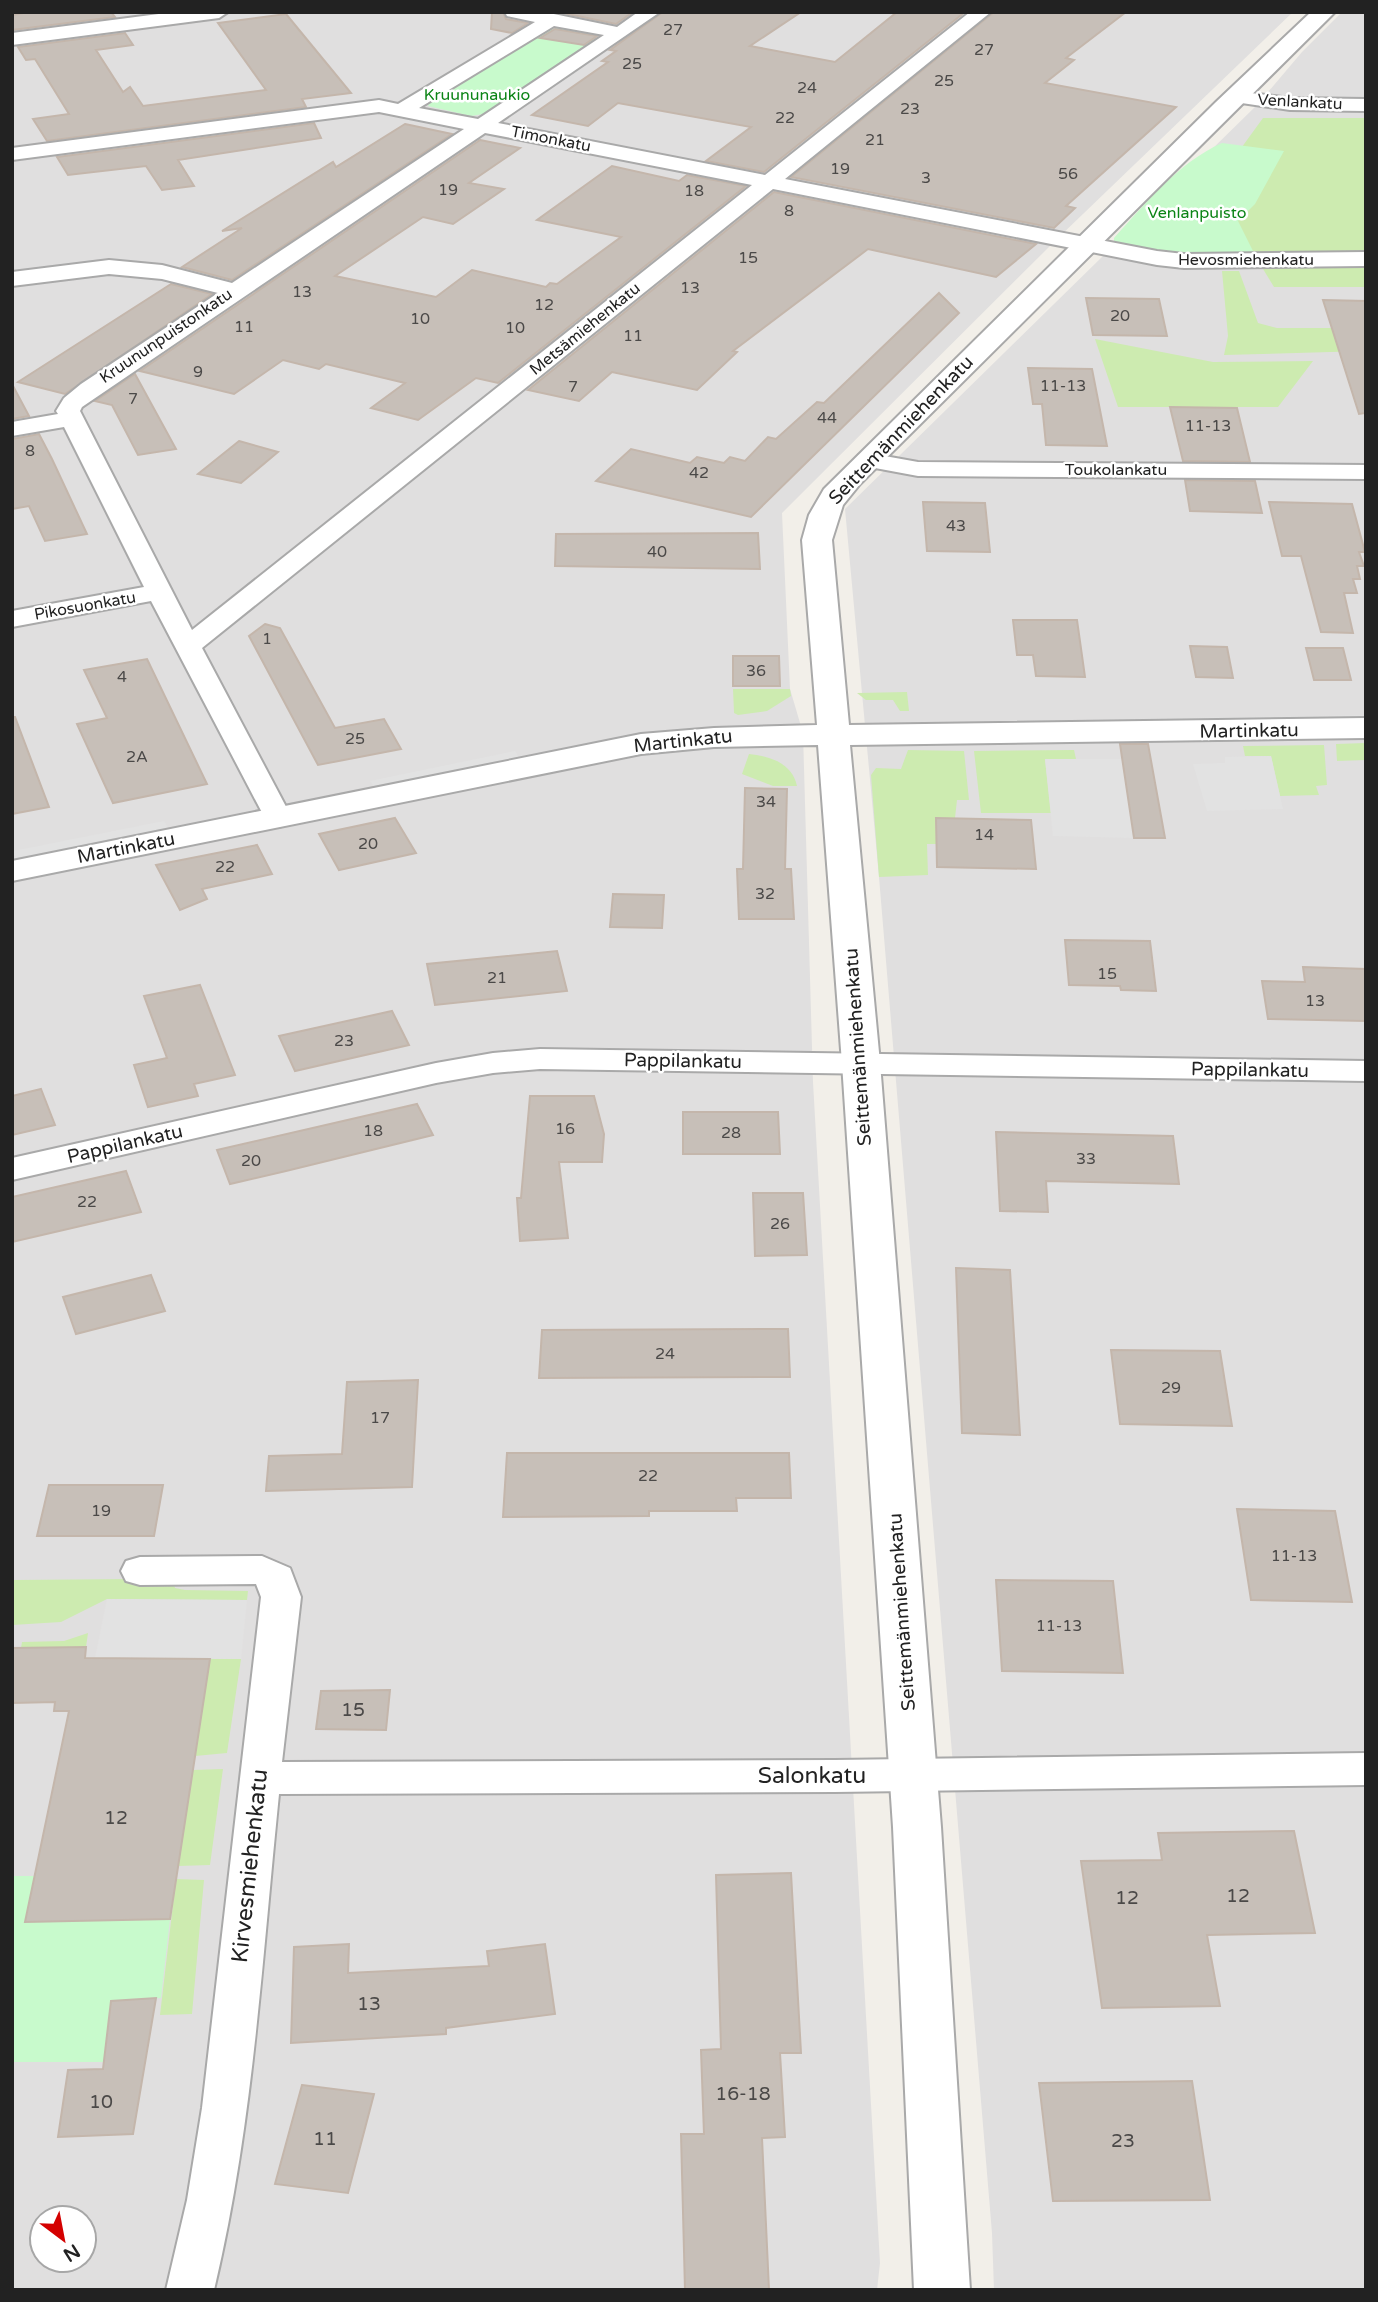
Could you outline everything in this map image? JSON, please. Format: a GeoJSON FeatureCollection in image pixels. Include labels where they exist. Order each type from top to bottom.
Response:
{"type":"FeatureCollection","features":[{"type":"Feature","properties":{"kind":"street"},"geometry":{"type":"LineString","coordinates":[[12,38],[219,12]]}},
{"type":"Feature","properties":{"kind":"street"},"geometry":{"type":"LineString","coordinates":[[514,12],[621,33]]}},
{"type":"Feature","properties":{"kind":"street","name":"Kruununpuistonkatu"},"geometry":{"type":"LineString","coordinates":[[70,419],[68,411],[72,403],[89,389],[651,12]]}},
{"type":"Feature","properties":{"kind":"street","name":"Metsämiehenkatu"},"geometry":{"type":"LineString","coordinates":[[188,646],[982,12]]}},
{"type":"Feature","properties":{"kind":"street","name":"Seittemänmiehenkatu"},"geometry":{"type":"LineString","coordinates":[[942,2290],[918,1844],[861,1063],[817,540],[819,520],[828,502],[867,460],[1324,12]]}},
{"type":"Feature","properties":{"kind":"street"},"geometry":{"type":"LineString","coordinates":[[403,109],[552,19]]}},
{"type":"Feature","properties":{"kind":"street","name":"Venlankatu"},"geometry":{"type":"LineString","coordinates":[[1235,97],[1290,104],[1366,105]]}},
{"type":"Feature","properties":{"kind":"street","name":"Timonkatu"},"geometry":{"type":"LineString","coordinates":[[12,154],[379,106],[1086,245]]}},
{"type":"Feature","properties":{"kind":"street","name":"Hevosmiehenkatu"},"geometry":{"type":"LineString","coordinates":[[1086,245],[1184,261],[1366,259]]}},
{"type":"Feature","properties":{"kind":"street"},"geometry":{"type":"LineString","coordinates":[[12,279],[108,267],[162,272],[234,290]]}},
{"type":"Feature","properties":{"kind":"street"},"geometry":{"type":"LineString","coordinates":[[12,429],[70,419],[278,818]]}},
{"type":"Feature","properties":{"kind":"street","name":"Toukolankatu"},"geometry":{"type":"LineString","coordinates":[[867,460],[918,468],[1366,472]]}},
{"type":"Feature","properties":{"kind":"street","name":"Pikosuonkatu"},"geometry":{"type":"LineString","coordinates":[[12,619],[159,592]]}},
{"type":"Feature","properties":{"kind":"street","name":"Martinkatu"},"geometry":{"type":"LineString","coordinates":[[12,871],[641,744],[738,734],[1083,734],[1366,728]]}},
{"type":"Feature","properties":{"kind":"street","name":"Pappilankatu"},"geometry":{"type":"LineString","coordinates":[[12,1169],[436,1073],[493,1063],[540,1059],[1366,1072]]}},
{"type":"Feature","properties":{"kind":"street","name":"Kirvesmiehenkatu"},"geometry":{"type":"LineString","coordinates":[[139,1571],[262,1570],[276,1578],[281,1597],[234,2027],[212,2191],[190,2290]]}},
{"type":"Feature","properties":{"kind":"street","name":"Salonkatu"},"geometry":{"type":"LineString","coordinates":[[259,1779],[1366,1769]]}},
{"type":"Feature","properties":{"kind":"shaded area"},"geometry":{"type":"Polygon","coordinates":[[[12,12],[1293,12],[1057,239],[782,513],[790,689],[803,733],[813,1082],[880,2263],[877,2290],[12,2290],[12,12]]]}},
{"type":"Feature","properties":{"kind":"shaded area"},"geometry":{"type":"Polygon","coordinates":[[[1342,12],[1366,12],[1366,2290],[994,2290],[992,2233],[879,877],[845,509],[1257,105],[1302,52],[1342,12]]]}},
{"type":"Feature","properties":{"kind":"shaded area"},"geometry":{"type":"Polygon","coordinates":[[[1366,715],[1366,719],[967,727],[1018,721],[1366,715]]]}},
{"type":"Feature","properties":{"kind":"shaded area"},"geometry":{"type":"Polygon","coordinates":[[[515,751],[520,759],[375,788],[370,781],[515,751]]]}},
{"type":"Feature","properties":{"kind":"shaded area"},"geometry":{"type":"Polygon","coordinates":[[[1271,756],[1283,809],[1207,811],[1193,764],[1225,763],[1225,757],[1271,756]]]}},
{"type":"Feature","properties":{"kind":"shaded area"},"geometry":{"type":"Polygon","coordinates":[[[1045,759],[1122,759],[1134,838],[1053,836],[1045,759]]]}},
{"type":"Feature","properties":{"kind":"shaded area"},"geometry":{"type":"Polygon","coordinates":[[[164,821],[169,829],[16,859],[13,851],[164,821]]]}},
{"type":"Feature","properties":{"kind":"shaded area"},"geometry":{"type":"Polygon","coordinates":[[[107,1599],[247,1600],[241,1659],[95,1658],[107,1599]]]}},
{"type":"Feature","properties":{"kind":"green space","name":"Kruununaukio"},"geometry":{"type":"Polygon","coordinates":[[[563,27],[586,30],[593,35],[594,41],[483,114],[471,116],[428,106],[431,100],[544,31],[563,27]]]}},
{"type":"Feature","properties":{"kind":"green space"},"geometry":{"type":"Polygon","coordinates":[[[1263,118],[1366,118],[1366,254],[1207,255],[1241,217],[1215,184],[1263,118]]]}},
{"type":"Feature","properties":{"kind":"green space","name":"Venlanpuisto"},"geometry":{"type":"Polygon","coordinates":[[[1222,143],[1284,151],[1255,204],[1238,221],[1255,255],[1154,252],[1114,241],[1138,211],[1177,172],[1222,143]]]}},
{"type":"Feature","properties":{"kind":"green space"},"geometry":{"type":"Polygon","coordinates":[[[1260,264],[1366,267],[1366,287],[1274,287],[1260,264]]]}},
{"type":"Feature","properties":{"kind":"green space"},"geometry":{"type":"Polygon","coordinates":[[[1222,271],[1239,271],[1258,323],[1277,328],[1366,328],[1366,351],[1224,355],[1228,336],[1222,271]]]}},
{"type":"Feature","properties":{"kind":"green space"},"geometry":{"type":"Polygon","coordinates":[[[1095,339],[1213,362],[1313,361],[1278,407],[1118,407],[1095,339]]]}},
{"type":"Feature","properties":{"kind":"green space"},"geometry":{"type":"Polygon","coordinates":[[[733,689],[790,689],[791,696],[767,711],[738,715],[734,713],[733,689]]]}},
{"type":"Feature","properties":{"kind":"green space"},"geometry":{"type":"Polygon","coordinates":[[[907,692],[909,711],[900,711],[893,700],[866,700],[857,693],[907,692]]]}},
{"type":"Feature","properties":{"kind":"green space"},"geometry":{"type":"Polygon","coordinates":[[[1366,743],[1366,760],[1337,761],[1336,744],[1366,743]]]}},
{"type":"Feature","properties":{"kind":"green space"},"geometry":{"type":"Polygon","coordinates":[[[1324,745],[1327,785],[1316,786],[1319,795],[1280,796],[1271,756],[1245,756],[1243,746],[1324,745]]]}},
{"type":"Feature","properties":{"kind":"green space"},"geometry":{"type":"Polygon","coordinates":[[[908,750],[964,751],[969,800],[957,800],[955,818],[936,818],[936,844],[927,844],[928,875],[879,877],[871,775],[876,768],[901,769],[908,750]]]}},
{"type":"Feature","properties":{"kind":"green space"},"geometry":{"type":"Polygon","coordinates":[[[1074,750],[1076,759],[1045,759],[1051,813],[981,813],[974,751],[1074,750]]]}},
{"type":"Feature","properties":{"kind":"green space"},"geometry":{"type":"Polygon","coordinates":[[[749,754],[765,757],[785,766],[797,786],[773,786],[742,774],[749,754]]]}},
{"type":"Feature","properties":{"kind":"green space"},"geometry":{"type":"Polygon","coordinates":[[[12,1580],[173,1581],[175,1588],[185,1590],[248,1591],[247,1600],[107,1599],[61,1622],[12,1625],[12,1580]]]}},
{"type":"Feature","properties":{"kind":"green space"},"geometry":{"type":"Polygon","coordinates":[[[88,1633],[86,1647],[21,1648],[22,1642],[64,1641],[88,1633]]]}},
{"type":"Feature","properties":{"kind":"green space"},"geometry":{"type":"Polygon","coordinates":[[[210,1659],[241,1659],[227,1753],[195,1756],[210,1659]]]}},
{"type":"Feature","properties":{"kind":"green space"},"geometry":{"type":"Polygon","coordinates":[[[223,1769],[210,1865],[178,1866],[193,1770],[223,1769]]]}},
{"type":"Feature","properties":{"kind":"green space"},"geometry":{"type":"Polygon","coordinates":[[[12,1876],[35,1876],[25,1922],[170,1919],[161,1998],[111,2001],[104,2062],[12,2062],[12,1876]]]}},
{"type":"Feature","properties":{"kind":"green space"},"geometry":{"type":"Polygon","coordinates":[[[176,1879],[204,1880],[192,2014],[160,2015],[176,1879]]]}},
{"type":"Feature","properties":{"kind":"building"},"geometry":{"type":"Polygon","coordinates":[[[29,12],[111,12],[115,17],[12,30],[12,15],[29,12]]]}},
{"type":"Feature","properties":{"kind":"building"},"geometry":{"type":"Polygon","coordinates":[[[492,12],[503,12],[506,19],[528,23],[512,33],[491,29],[492,12]]]}},
{"type":"Feature","properties":{"kind":"building"},"geometry":{"type":"Polygon","coordinates":[[[558,12],[633,12],[616,24],[558,12]]]}},
{"type":"Feature","properties":{"kind":"building"},"geometry":{"type":"Polygon","coordinates":[[[663,12],[801,12],[750,46],[835,62],[897,12],[965,12],[764,172],[706,161],[751,127],[618,103],[588,126],[532,115],[608,62],[602,61],[616,51],[610,50],[663,12]]]}},
{"type":"Feature","properties":{"kind":"building"},"geometry":{"type":"Polygon","coordinates":[[[994,12],[1126,12],[1066,58],[1074,60],[1045,83],[1176,107],[1066,206],[1075,208],[1054,228],[791,177],[994,12]]]}},
{"type":"Feature","properties":{"kind":"building"},"geometry":{"type":"Polygon","coordinates":[[[286,14],[351,93],[302,99],[306,107],[47,141],[33,119],[69,114],[35,59],[26,60],[18,47],[125,33],[133,45],[96,50],[123,92],[130,87],[143,106],[266,90],[218,23],[286,14]]]}},
{"type":"Feature","properties":{"kind":"building"},"geometry":{"type":"Polygon","coordinates":[[[555,29],[597,36],[584,45],[540,38],[555,29]]]}},
{"type":"Feature","properties":{"kind":"building"},"geometry":{"type":"Polygon","coordinates":[[[314,123],[321,138],[178,160],[194,186],[162,190],[146,166],[68,175],[57,157],[314,123]]]}},
{"type":"Feature","properties":{"kind":"building"},"geometry":{"type":"Polygon","coordinates":[[[405,124],[452,134],[232,280],[182,267],[242,228],[222,231],[333,162],[336,167],[405,124]]]}},
{"type":"Feature","properties":{"kind":"building"},"geometry":{"type":"Polygon","coordinates":[[[480,140],[520,148],[469,183],[504,189],[453,224],[423,217],[335,276],[436,297],[472,270],[546,287],[550,283],[557,284],[621,237],[537,220],[612,166],[679,181],[687,175],[746,186],[498,383],[476,378],[418,420],[371,408],[405,383],[326,364],[319,369],[283,360],[234,394],[140,371],[480,140]]]}},
{"type":"Feature","properties":{"kind":"building"},"geometry":{"type":"Polygon","coordinates":[[[774,192],[1036,244],[996,277],[868,249],[733,351],[737,352],[697,390],[612,372],[579,401],[528,390],[774,192]]]}},
{"type":"Feature","properties":{"kind":"building"},"geometry":{"type":"Polygon","coordinates":[[[171,284],[212,294],[65,394],[18,382],[171,284]]]}},
{"type":"Feature","properties":{"kind":"building"},"geometry":{"type":"Polygon","coordinates":[[[939,293],[959,313],[751,517],[596,481],[631,449],[690,463],[697,457],[724,463],[730,457],[745,461],[768,437],[776,439],[817,402],[824,403],[939,293]]]}},
{"type":"Feature","properties":{"kind":"building"},"geometry":{"type":"Polygon","coordinates":[[[1086,298],[1159,299],[1167,336],[1093,335],[1086,298]]]}},
{"type":"Feature","properties":{"kind":"building"},"geometry":{"type":"Polygon","coordinates":[[[1323,300],[1366,301],[1366,413],[1359,414],[1323,300]]]}},
{"type":"Feature","properties":{"kind":"building"},"geometry":{"type":"Polygon","coordinates":[[[1028,368],[1092,369],[1107,446],[1046,445],[1042,404],[1033,404],[1028,368]]]}},
{"type":"Feature","properties":{"kind":"building"},"geometry":{"type":"Polygon","coordinates":[[[135,374],[176,449],[138,455],[112,405],[95,401],[135,374]]]}},
{"type":"Feature","properties":{"kind":"building"},"geometry":{"type":"Polygon","coordinates":[[[12,384],[29,416],[12,419],[12,384]]]}},
{"type":"Feature","properties":{"kind":"building"},"geometry":{"type":"Polygon","coordinates":[[[1170,407],[1237,408],[1250,462],[1183,461],[1170,407]]]}},
{"type":"Feature","properties":{"kind":"building"},"geometry":{"type":"Polygon","coordinates":[[[39,434],[87,534],[45,541],[29,506],[12,509],[12,439],[39,434]]]}},
{"type":"Feature","properties":{"kind":"building"},"geometry":{"type":"Polygon","coordinates":[[[239,441],[278,452],[241,483],[198,474],[239,441]]]}},
{"type":"Feature","properties":{"kind":"building"},"geometry":{"type":"Polygon","coordinates":[[[1185,480],[1255,481],[1262,513],[1190,511],[1185,480]]]}},
{"type":"Feature","properties":{"kind":"building"},"geometry":{"type":"Polygon","coordinates":[[[923,502],[985,503],[990,552],[927,551],[923,502]]]}},
{"type":"Feature","properties":{"kind":"building"},"geometry":{"type":"Polygon","coordinates":[[[1269,502],[1352,504],[1365,552],[1359,552],[1364,566],[1357,566],[1360,579],[1353,579],[1357,593],[1344,593],[1353,633],[1321,632],[1301,556],[1282,556],[1269,502]]]}},
{"type":"Feature","properties":{"kind":"building"},"geometry":{"type":"Polygon","coordinates":[[[758,533],[760,569],[555,566],[556,534],[758,533]]]}},
{"type":"Feature","properties":{"kind":"building"},"geometry":{"type":"Polygon","coordinates":[[[1013,620],[1077,620],[1085,677],[1036,676],[1033,655],[1017,655],[1013,620]]]}},
{"type":"Feature","properties":{"kind":"building"},"geometry":{"type":"Polygon","coordinates":[[[265,624],[280,628],[335,728],[384,719],[401,749],[318,765],[249,636],[265,624]]]}},
{"type":"Feature","properties":{"kind":"building"},"geometry":{"type":"Polygon","coordinates":[[[1190,646],[1227,647],[1233,678],[1196,677],[1190,646]]]}},
{"type":"Feature","properties":{"kind":"building"},"geometry":{"type":"Polygon","coordinates":[[[1306,648],[1343,648],[1351,680],[1314,680],[1306,648]]]}},
{"type":"Feature","properties":{"kind":"building"},"geometry":{"type":"Polygon","coordinates":[[[733,656],[779,656],[780,686],[733,686],[733,656]]]}},
{"type":"Feature","properties":{"kind":"building"},"geometry":{"type":"Polygon","coordinates":[[[147,659],[207,784],[113,803],[77,724],[107,718],[84,670],[147,659]]]}},
{"type":"Feature","properties":{"kind":"building"},"geometry":{"type":"Polygon","coordinates":[[[12,717],[15,717],[49,807],[12,814],[12,717]]]}},
{"type":"Feature","properties":{"kind":"building"},"geometry":{"type":"Polygon","coordinates":[[[1120,744],[1148,744],[1165,838],[1134,838],[1120,744]]]}},
{"type":"Feature","properties":{"kind":"building"},"geometry":{"type":"Polygon","coordinates":[[[745,788],[787,789],[785,869],[791,869],[794,919],[739,919],[737,869],[743,869],[745,788]]]}},
{"type":"Feature","properties":{"kind":"building"},"geometry":{"type":"Polygon","coordinates":[[[395,818],[416,853],[339,870],[319,834],[395,818]]]}},
{"type":"Feature","properties":{"kind":"building"},"geometry":{"type":"Polygon","coordinates":[[[936,818],[1031,820],[1036,869],[937,867],[936,818]]]}},
{"type":"Feature","properties":{"kind":"building"},"geometry":{"type":"Polygon","coordinates":[[[257,845],[272,874],[202,889],[207,899],[180,910],[156,865],[257,845]]]}},
{"type":"Feature","properties":{"kind":"building"},"geometry":{"type":"Polygon","coordinates":[[[613,894],[664,895],[662,928],[610,927],[613,894]]]}},
{"type":"Feature","properties":{"kind":"building"},"geometry":{"type":"Polygon","coordinates":[[[1065,940],[1150,941],[1156,991],[1121,990],[1120,986],[1069,985],[1065,940]]]}},
{"type":"Feature","properties":{"kind":"building"},"geometry":{"type":"Polygon","coordinates":[[[557,951],[567,991],[435,1005],[427,964],[557,951]]]}},
{"type":"Feature","properties":{"kind":"building"},"geometry":{"type":"Polygon","coordinates":[[[1303,967],[1366,969],[1366,1021],[1268,1019],[1262,981],[1305,982],[1303,967]]]}},
{"type":"Feature","properties":{"kind":"building"},"geometry":{"type":"Polygon","coordinates":[[[200,985],[235,1075],[194,1084],[198,1096],[148,1107],[134,1065],[167,1058],[144,996],[200,985]]]}},
{"type":"Feature","properties":{"kind":"building"},"geometry":{"type":"Polygon","coordinates":[[[392,1011],[409,1045],[295,1071],[279,1036],[392,1011]]]}},
{"type":"Feature","properties":{"kind":"building"},"geometry":{"type":"Polygon","coordinates":[[[41,1089],[55,1125],[12,1135],[12,1096],[41,1089]]]}},
{"type":"Feature","properties":{"kind":"building"},"geometry":{"type":"Polygon","coordinates":[[[530,1096],[594,1096],[604,1134],[602,1162],[559,1162],[568,1238],[520,1241],[517,1198],[521,1198],[530,1096]]]}},
{"type":"Feature","properties":{"kind":"building"},"geometry":{"type":"Polygon","coordinates":[[[417,1104],[433,1135],[230,1184],[217,1150],[417,1104]]]}},
{"type":"Feature","properties":{"kind":"building"},"geometry":{"type":"Polygon","coordinates":[[[683,1112],[778,1112],[780,1154],[683,1154],[683,1112]]]}},
{"type":"Feature","properties":{"kind":"building"},"geometry":{"type":"Polygon","coordinates":[[[996,1132],[1173,1136],[1179,1184],[1046,1181],[1048,1212],[1000,1211],[996,1132]]]}},
{"type":"Feature","properties":{"kind":"building"},"geometry":{"type":"Polygon","coordinates":[[[126,1171],[141,1212],[12,1242],[12,1197],[126,1171]]]}},
{"type":"Feature","properties":{"kind":"building"},"geometry":{"type":"Polygon","coordinates":[[[753,1193],[803,1193],[807,1255],[755,1256],[753,1193]]]}},
{"type":"Feature","properties":{"kind":"building"},"geometry":{"type":"Polygon","coordinates":[[[956,1268],[1010,1270],[1020,1435],[962,1433],[956,1268]]]}},
{"type":"Feature","properties":{"kind":"building"},"geometry":{"type":"Polygon","coordinates":[[[151,1275],[165,1311],[76,1334],[63,1297],[151,1275]]]}},
{"type":"Feature","properties":{"kind":"building"},"geometry":{"type":"Polygon","coordinates":[[[788,1329],[790,1377],[539,1378],[542,1330],[788,1329]]]}},
{"type":"Feature","properties":{"kind":"building"},"geometry":{"type":"Polygon","coordinates":[[[1111,1350],[1220,1351],[1232,1426],[1120,1424],[1111,1350]]]}},
{"type":"Feature","properties":{"kind":"building"},"geometry":{"type":"Polygon","coordinates":[[[418,1380],[412,1487],[266,1491],[269,1456],[342,1454],[347,1382],[418,1380]]]}},
{"type":"Feature","properties":{"kind":"building"},"geometry":{"type":"Polygon","coordinates":[[[507,1453],[789,1453],[791,1498],[736,1498],[737,1511],[649,1511],[649,1516],[503,1517],[507,1453]]]}},
{"type":"Feature","properties":{"kind":"building"},"geometry":{"type":"Polygon","coordinates":[[[49,1485],[163,1485],[154,1536],[37,1536],[49,1485]]]}},
{"type":"Feature","properties":{"kind":"building"},"geometry":{"type":"Polygon","coordinates":[[[1237,1509],[1335,1511],[1352,1602],[1251,1600],[1237,1509]]]}},
{"type":"Feature","properties":{"kind":"building"},"geometry":{"type":"Polygon","coordinates":[[[996,1580],[1113,1581],[1123,1673],[1002,1671],[996,1580]]]}},
{"type":"Feature","properties":{"kind":"building"},"geometry":{"type":"Polygon","coordinates":[[[86,1647],[85,1658],[210,1659],[170,1919],[25,1922],[69,1711],[54,1711],[55,1702],[12,1703],[12,1648],[86,1647]]]}},
{"type":"Feature","properties":{"kind":"building"},"geometry":{"type":"Polygon","coordinates":[[[390,1690],[386,1730],[316,1729],[321,1691],[390,1690]]]}},
{"type":"Feature","properties":{"kind":"building"},"geometry":{"type":"Polygon","coordinates":[[[1294,1831],[1315,1933],[1207,1935],[1220,2006],[1102,2008],[1081,1861],[1162,1860],[1158,1833],[1294,1831]]]}},
{"type":"Feature","properties":{"kind":"building"},"geometry":{"type":"Polygon","coordinates":[[[791,1873],[801,2053],[780,2053],[785,2137],[762,2138],[769,2290],[685,2290],[681,2134],[704,2134],[701,2050],[721,2049],[716,1875],[791,1873]]]}},
{"type":"Feature","properties":{"kind":"building"},"geometry":{"type":"Polygon","coordinates":[[[349,1944],[348,1973],[489,1966],[487,1951],[545,1944],[555,2014],[446,2028],[446,2034],[291,2043],[294,1947],[349,1944]]]}},
{"type":"Feature","properties":{"kind":"building"},"geometry":{"type":"Polygon","coordinates":[[[156,1998],[133,2134],[58,2137],[68,2070],[103,2069],[111,2001],[156,1998]]]}},
{"type":"Feature","properties":{"kind":"building"},"geometry":{"type":"Polygon","coordinates":[[[1192,2081],[1210,2200],[1053,2201],[1039,2083],[1192,2081]]]}},
{"type":"Feature","properties":{"kind":"building"},"geometry":{"type":"Polygon","coordinates":[[[302,2085],[374,2094],[348,2193],[275,2184],[302,2085]]]}}]}
